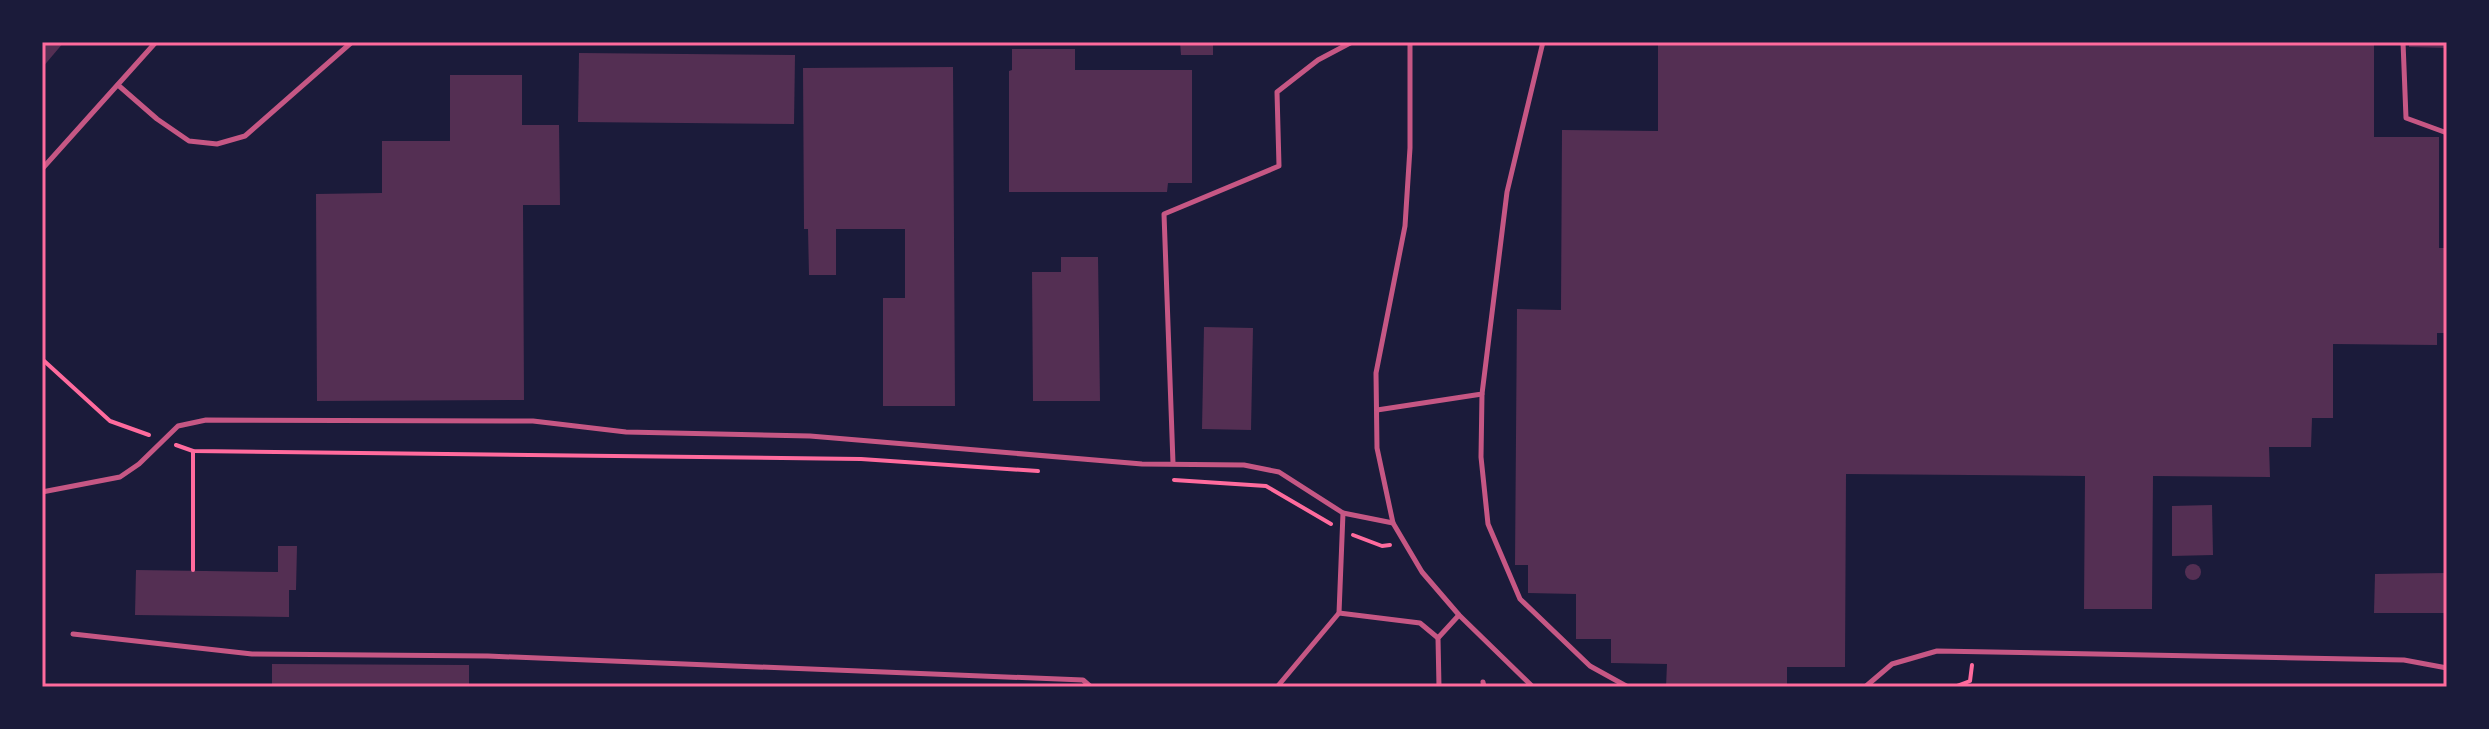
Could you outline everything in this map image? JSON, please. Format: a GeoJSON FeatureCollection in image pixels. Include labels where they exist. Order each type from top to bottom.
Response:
{"type":"FeatureCollection","features":[{"type":"Feature","properties":{"kind":"lane"},"geometry":{"type":"LineString","coordinates":[[42,169],[156,42]]}},
{"type":"Feature","properties":{"kind":"lane"},"geometry":{"type":"LineString","coordinates":[[118,85],[157,119],[189,141],[217,144],[245,136],[352,42]]}},
{"type":"Feature","properties":{"kind":"lane"},"geometry":{"type":"LineString","coordinates":[[1173,464],[1164,214],[1279,166],[1277,92],[1318,60],[1352,42]]}},
{"type":"Feature","properties":{"kind":"lane"},"geometry":{"type":"LineString","coordinates":[[1410,42],[1410,148],[1405,226],[1376,373],[1377,448],[1393,523],[1422,572],[1459,615],[1533,687]]}},
{"type":"Feature","properties":{"kind":"lane"},"geometry":{"type":"LineString","coordinates":[[1543,42],[1507,192],[1482,394],[1481,457],[1488,524],[1520,599],[1590,666],[1628,687]]}},
{"type":"Feature","properties":{"kind":"lane"},"geometry":{"type":"LineString","coordinates":[[2403,42],[2406,118],[2447,133]]}},
{"type":"Feature","properties":{"kind":"lane"},"geometry":{"type":"LineString","coordinates":[[1377,410],[1482,394]]}},
{"type":"Feature","properties":{"kind":"lane"},"geometry":{"type":"LineString","coordinates":[[42,492],[120,477],[139,464],[178,426],[206,420],[533,421],[626,432],[810,436],[1034,456],[1244,465],[1279,472],[1343,513],[1393,523]]}},
{"type":"Feature","properties":{"kind":"lane"},"geometry":{"type":"LineString","coordinates":[[1277,687],[1339,613],[1343,513]]}},
{"type":"Feature","properties":{"kind":"lane"},"geometry":{"type":"LineString","coordinates":[[1339,613],[1420,623],[1438,638]]}},
{"type":"Feature","properties":{"kind":"lane"},"geometry":{"type":"LineString","coordinates":[[1439,687],[1438,638],[1459,615]]}},
{"type":"Feature","properties":{"kind":"lane"},"geometry":{"type":"LineString","coordinates":[[73,634],[252,654],[488,656],[1083,680],[1091,687]]}},
{"type":"Feature","properties":{"kind":"lane"},"geometry":{"type":"LineString","coordinates":[[1865,687],[1892,664],[1937,651],[2404,660],[2447,668]]}},
{"type":"Feature","properties":{"kind":"path"},"geometry":{"type":"LineString","coordinates":[[42,359],[110,421],[193,451],[861,459],[1048,471]]}},
{"type":"Feature","properties":{"kind":"path"},"geometry":{"type":"LineString","coordinates":[[193,451],[193,570]]}},
{"type":"Feature","properties":{"kind":"path"},"geometry":{"type":"LineString","coordinates":[[1173,480],[1266,486],[1342,530],[1382,546],[1405,544]]}},
{"type":"Feature","properties":{"kind":"path"},"geometry":{"type":"LineString","coordinates":[[1954,687],[1970,681],[1974,651]]}},
{"type":"Feature","properties":{"kind":"building"},"geometry":{"type":"Polygon","coordinates":[[[42,42],[64,42],[42,68],[42,42]]]}},
{"type":"Feature","properties":{"kind":"building"},"geometry":{"type":"Polygon","coordinates":[[[1180,42],[1213,42],[1213,55],[1181,55],[1180,42]]]}},
{"type":"Feature","properties":{"kind":"building"},"geometry":{"type":"Polygon","coordinates":[[[1658,42],[2374,42],[2374,137],[2439,137],[2439,248],[2447,248],[2447,333],[2437,333],[2437,345],[2333,344],[2333,418],[2312,418],[2311,447],[2269,447],[2270,477],[2153,476],[2152,609],[2084,609],[2085,476],[1846,474],[1845,667],[1787,667],[1787,686],[1666,687],[1667,664],[1611,663],[1611,639],[1576,639],[1576,594],[1528,593],[1528,565],[1515,565],[1517,309],[1561,310],[1562,130],[1658,131],[1658,42]]]}},
{"type":"Feature","properties":{"kind":"building"},"geometry":{"type":"Polygon","coordinates":[[[2409,42],[2447,42],[2447,48],[2409,47],[2409,42]]]}},
{"type":"Feature","properties":{"kind":"building"},"geometry":{"type":"Polygon","coordinates":[[[1012,49],[1075,49],[1075,70],[1192,70],[1192,183],[1168,183],[1167,192],[1009,192],[1009,71],[1012,70],[1012,49]]]}},
{"type":"Feature","properties":{"kind":"building"},"geometry":{"type":"Polygon","coordinates":[[[579,53],[795,55],[794,124],[578,122],[579,53]]]}},
{"type":"Feature","properties":{"kind":"building"},"geometry":{"type":"Polygon","coordinates":[[[953,67],[955,406],[883,406],[883,298],[905,298],[905,229],[836,229],[836,275],[809,275],[808,229],[804,229],[803,68],[953,67]]]}},
{"type":"Feature","properties":{"kind":"building"},"geometry":{"type":"Polygon","coordinates":[[[450,75],[522,75],[522,125],[559,125],[560,205],[523,205],[524,400],[317,401],[316,194],[382,193],[382,141],[450,141],[450,75]]]}},
{"type":"Feature","properties":{"kind":"building"},"geometry":{"type":"Polygon","coordinates":[[[1061,257],[1098,257],[1100,401],[1033,401],[1032,272],[1061,272],[1061,257]]]}},
{"type":"Feature","properties":{"kind":"building"},"geometry":{"type":"Polygon","coordinates":[[[1204,327],[1253,328],[1251,430],[1202,429],[1204,327]]]}},
{"type":"Feature","properties":{"kind":"building"},"geometry":{"type":"Polygon","coordinates":[[[2212,505],[2213,555],[2172,556],[2172,506],[2212,505]]]}},
{"type":"Feature","properties":{"kind":"building"},"geometry":{"type":"Polygon","coordinates":[[[278,546],[297,546],[296,590],[289,590],[289,617],[135,615],[136,570],[278,572],[278,546]]]}},
{"type":"Feature","properties":{"kind":"building"},"geometry":{"type":"Polygon","coordinates":[[[2190,564],[2196,564],[2201,572],[2199,578],[2190,580],[2185,575],[2185,569],[2190,564]]]}},
{"type":"Feature","properties":{"kind":"building"},"geometry":{"type":"Polygon","coordinates":[[[2447,573],[2447,613],[2374,613],[2375,574],[2447,573]]]}},
{"type":"Feature","properties":{"kind":"building"},"geometry":{"type":"Polygon","coordinates":[[[272,664],[469,665],[469,687],[272,687],[272,664]]]}}]}
